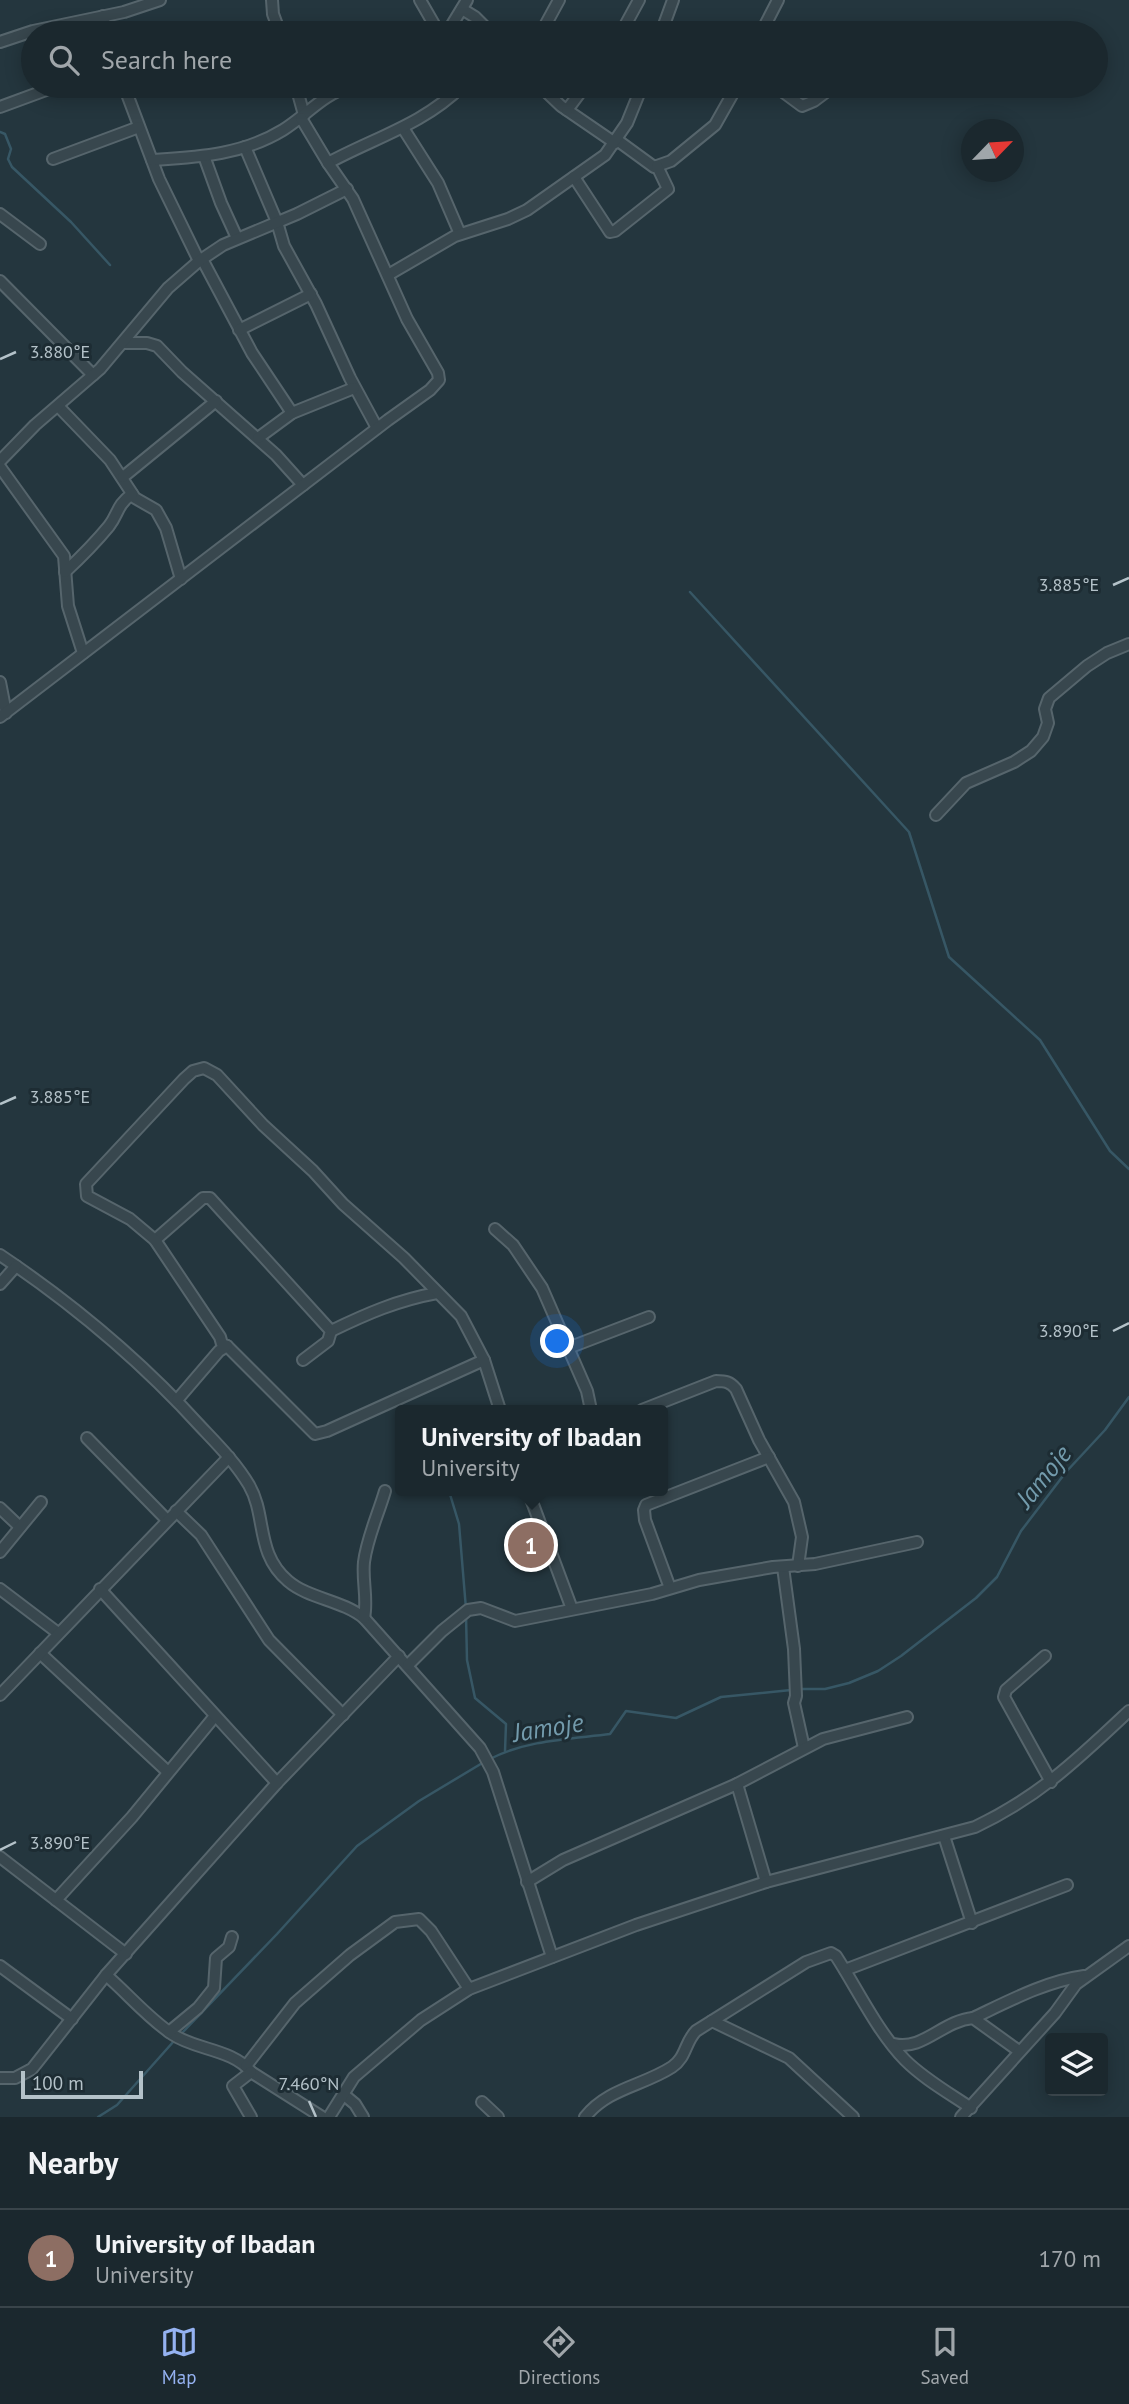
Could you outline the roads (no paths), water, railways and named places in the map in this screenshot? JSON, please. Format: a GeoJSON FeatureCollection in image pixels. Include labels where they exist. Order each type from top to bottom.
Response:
{"type":"FeatureCollection","features":[{"type":"Feature","properties":{"kind":"street"},"geometry":{"type":"LineString","coordinates":[[80,21],[134,9],[160,0]]}},
{"type":"Feature","properties":{"kind":"street"},"geometry":{"type":"LineString","coordinates":[[272,0],[275,21]]}},
{"type":"Feature","properties":{"kind":"street"},"geometry":{"type":"LineString","coordinates":[[420,0],[432,21]]}},
{"type":"Feature","properties":{"kind":"street"},"geometry":{"type":"LineString","coordinates":[[548,21],[559,0]]}},
{"type":"Feature","properties":{"kind":"street"},"geometry":{"type":"LineString","coordinates":[[628,21],[639,0]]}},
{"type":"Feature","properties":{"kind":"street"},"geometry":{"type":"LineString","coordinates":[[665,21],[673,0]]}},
{"type":"Feature","properties":{"kind":"street"},"geometry":{"type":"LineString","coordinates":[[767,21],[778,0]]}},
{"type":"Feature","properties":{"kind":"street"},"geometry":{"type":"LineString","coordinates":[[454,21],[465,4],[479,21]]}},
{"type":"Feature","properties":{"kind":"street"},"geometry":{"type":"LineString","coordinates":[[103,16],[104,21]]}},
{"type":"Feature","properties":{"kind":"street"},"geometry":{"type":"LineString","coordinates":[[0,42],[21,35]]}},
{"type":"Feature","properties":{"kind":"street"},"geometry":{"type":"LineString","coordinates":[[0,107],[24,98]]}},
{"type":"Feature","properties":{"kind":"street"},"geometry":{"type":"LineString","coordinates":[[128,98],[180,225],[239,330],[292,413]]}},
{"type":"Feature","properties":{"kind":"street"},"geometry":{"type":"LineString","coordinates":[[3,715],[437,384],[439,377],[407,319],[347,189],[328,163],[303,116],[299,98]]}},
{"type":"Feature","properties":{"kind":"street"},"geometry":{"type":"LineString","coordinates":[[152,160],[219,155],[245,147],[277,133],[303,116],[322,98]]}},
{"type":"Feature","properties":{"kind":"street"},"geometry":{"type":"LineString","coordinates":[[328,163],[369,141],[403,128],[448,98]]}},
{"type":"Feature","properties":{"kind":"street"},"geometry":{"type":"LineString","coordinates":[[554,98],[567,110],[647,163],[657,166],[671,161],[715,125],[730,98]]}},
{"type":"Feature","properties":{"kind":"street"},"geometry":{"type":"LineString","coordinates":[[567,110],[576,98]]}},
{"type":"Feature","properties":{"kind":"street"},"geometry":{"type":"LineString","coordinates":[[388,275],[460,234],[527,210],[605,155],[627,123],[637,98]]}},
{"type":"Feature","properties":{"kind":"street"},"geometry":{"type":"LineString","coordinates":[[791,98],[802,106],[818,98]]}},
{"type":"Feature","properties":{"kind":"street"},"geometry":{"type":"LineString","coordinates":[[53,159],[139,127]]}},
{"type":"Feature","properties":{"kind":"street"},"geometry":{"type":"LineString","coordinates":[[403,128],[438,183],[460,234]]}},
{"type":"Feature","properties":{"kind":"street"},"geometry":{"type":"LineString","coordinates":[[245,147],[277,222],[284,246],[311,294],[354,387],[377,428]]}},
{"type":"Feature","properties":{"kind":"street"},"geometry":{"type":"LineString","coordinates":[[204,156],[237,239]]}},
{"type":"Feature","properties":{"kind":"street"},"geometry":{"type":"LineString","coordinates":[[574,177],[610,232],[615,231],[668,189],[669,186],[664,182],[657,166]]}},
{"type":"Feature","properties":{"kind":"street"},"geometry":{"type":"LineString","coordinates":[[0,461],[93,375],[123,343],[167,288],[200,260],[237,239],[347,189]]}},
{"type":"Feature","properties":{"kind":"street"},"geometry":{"type":"LineString","coordinates":[[0,214],[40,244]]}},
{"type":"Feature","properties":{"kind":"street"},"geometry":{"type":"LineString","coordinates":[[0,281],[93,375]]}},
{"type":"Feature","properties":{"kind":"street"},"geometry":{"type":"LineString","coordinates":[[239,330],[311,294]]}},
{"type":"Feature","properties":{"kind":"street"},"geometry":{"type":"LineString","coordinates":[[123,343],[146,342],[157,345],[182,372],[258,439],[303,485]]}},
{"type":"Feature","properties":{"kind":"street"},"geometry":{"type":"LineString","coordinates":[[258,439],[292,413],[354,387]]}},
{"type":"Feature","properties":{"kind":"street"},"geometry":{"type":"LineString","coordinates":[[122,477],[216,401]]}},
{"type":"Feature","properties":{"kind":"street"},"geometry":{"type":"LineString","coordinates":[[58,406],[122,477],[132,494],[156,510],[181,579]]}},
{"type":"Feature","properties":{"kind":"street"},"geometry":{"type":"LineString","coordinates":[[0,467],[71,560]]}},
{"type":"Feature","properties":{"kind":"street"},"geometry":{"type":"LineString","coordinates":[[83,653],[68,606],[65,572],[71,560],[108,527],[120,504],[132,494]]}},
{"type":"Feature","properties":{"kind":"street"},"geometry":{"type":"LineString","coordinates":[[936,816],[966,783],[1014,762],[1031,751],[1043,737],[1048,723],[1045,709],[1049,698],[1087,666],[1107,653],[1129,644]]}},
{"type":"Feature","properties":{"kind":"street"},"geometry":{"type":"LineString","coordinates":[[0,682],[3,715]]}},
{"type":"Feature","properties":{"kind":"street"},"geometry":{"type":"LineString","coordinates":[[484,1360],[327,1432],[314,1434],[222,1344],[220,1337],[155,1240],[130,1219],[87,1196],[86,1184],[184,1079],[193,1071],[207,1068],[217,1075],[343,1204],[404,1258],[461,1316],[484,1360],[498,1405]]}},
{"type":"Feature","properties":{"kind":"street"},"geometry":{"type":"LineString","coordinates":[[155,1240],[203,1198],[210,1198],[331,1331]]}},
{"type":"Feature","properties":{"kind":"street"},"geometry":{"type":"LineString","coordinates":[[495,1229],[513,1245],[542,1288],[587,1391],[590,1405]]}},
{"type":"Feature","properties":{"kind":"street"},"geometry":{"type":"LineString","coordinates":[[0,1255],[79,1312],[177,1401],[229,1457],[250,1487],[265,1551],[287,1581],[300,1589],[356,1611],[408,1665],[482,1751],[493,1772],[552,1957]]}},
{"type":"Feature","properties":{"kind":"street"},"geometry":{"type":"LineString","coordinates":[[0,1284],[16,1266]]}},
{"type":"Feature","properties":{"kind":"street"},"geometry":{"type":"LineString","coordinates":[[303,1360],[328,1341],[331,1331],[378,1308],[437,1293]]}},
{"type":"Feature","properties":{"kind":"street"},"geometry":{"type":"LineString","coordinates":[[568,1348],[649,1317]]}},
{"type":"Feature","properties":{"kind":"street"},"geometry":{"type":"LineString","coordinates":[[177,1401],[219,1351],[227,1346]]}},
{"type":"Feature","properties":{"kind":"street"},"geometry":{"type":"LineString","coordinates":[[655,1405],[716,1381],[726,1381],[736,1389],[769,1457],[789,1489],[802,1537],[798,1566]]}},
{"type":"Feature","properties":{"kind":"street"},"geometry":{"type":"LineString","coordinates":[[87,1438],[167,1520]]}},
{"type":"Feature","properties":{"kind":"street"},"geometry":{"type":"LineString","coordinates":[[0,1695],[229,1457]]}},
{"type":"Feature","properties":{"kind":"street"},"geometry":{"type":"LineString","coordinates":[[670,1588],[645,1520],[646,1505],[769,1457]]}},
{"type":"Feature","properties":{"kind":"street"},"geometry":{"type":"LineString","coordinates":[[364,1618],[364,1562],[385,1491]]}},
{"type":"Feature","properties":{"kind":"street"},"geometry":{"type":"LineString","coordinates":[[530,1496],[572,1609]]}},
{"type":"Feature","properties":{"kind":"street"},"geometry":{"type":"LineString","coordinates":[[0,1552],[41,1502]]}},
{"type":"Feature","properties":{"kind":"street"},"geometry":{"type":"LineString","coordinates":[[0,1508],[20,1527]]}},
{"type":"Feature","properties":{"kind":"street"},"geometry":{"type":"LineString","coordinates":[[176,1511],[192,1524],[207,1542],[268,1640],[343,1715]]}},
{"type":"Feature","properties":{"kind":"street"},"geometry":{"type":"LineString","coordinates":[[408,1665],[468,1610],[481,1608],[515,1621],[652,1594],[699,1580],[798,1566],[917,1542]]}},
{"type":"Feature","properties":{"kind":"street"},"geometry":{"type":"LineString","coordinates":[[782,1567],[794,1649],[794,1703],[804,1748]]}},
{"type":"Feature","properties":{"kind":"street"},"geometry":{"type":"LineString","coordinates":[[0,1589],[58,1633]]}},
{"type":"Feature","properties":{"kind":"street"},"geometry":{"type":"LineString","coordinates":[[100,1589],[276,1783]]}},
{"type":"Feature","properties":{"kind":"street"},"geometry":{"type":"LineString","coordinates":[[40,1653],[168,1772]]}},
{"type":"Feature","properties":{"kind":"street"},"geometry":{"type":"LineString","coordinates":[[0,2078],[15,2078],[32,2069],[106,1975],[276,1783],[399,1656]]}},
{"type":"Feature","properties":{"kind":"street"},"geometry":{"type":"LineString","coordinates":[[1045,1656],[1006,1690],[1004,1696],[1051,1782]]}},
{"type":"Feature","properties":{"kind":"street"},"geometry":{"type":"LineString","coordinates":[[328,2117],[354,2077],[421,2020],[469,1989],[636,1925],[766,1882],[975,1826],[1001,1814],[1051,1782],[1129,1711]]}},
{"type":"Feature","properties":{"kind":"street"},"geometry":{"type":"LineString","coordinates":[[56,1900],[132,1816],[215,1716]]}},
{"type":"Feature","properties":{"kind":"street"},"geometry":{"type":"LineString","coordinates":[[527,1882],[574,1855],[737,1784],[804,1748],[840,1733],[907,1717]]}},
{"type":"Feature","properties":{"kind":"street"},"geometry":{"type":"LineString","coordinates":[[737,1784],[766,1882]]}},
{"type":"Feature","properties":{"kind":"street"},"geometry":{"type":"LineString","coordinates":[[944,1836],[972,1923]]}},
{"type":"Feature","properties":{"kind":"street"},"geometry":{"type":"LineString","coordinates":[[0,1857],[126,1954]]}},
{"type":"Feature","properties":{"kind":"street"},"geometry":{"type":"LineString","coordinates":[[845,1970],[1067,1885]]}},
{"type":"Feature","properties":{"kind":"street"},"geometry":{"type":"LineString","coordinates":[[251,2117],[233,2086],[249,2069],[295,2003],[350,1955],[395,1922],[419,1919],[432,1931],[469,1989]]}},
{"type":"Feature","properties":{"kind":"street"},"geometry":{"type":"LineString","coordinates":[[169,2032],[198,2008],[214,1988],[216,1958],[229,1947],[232,1937]]}},
{"type":"Feature","properties":{"kind":"street"},"geometry":{"type":"LineString","coordinates":[[961,2117],[1055,2013],[1076,1984],[1129,1946]]}},
{"type":"Feature","properties":{"kind":"street"},"geometry":{"type":"LineString","coordinates":[[586,2117],[606,2097],[672,2068],[683,2059],[692,2035],[712,2021],[772,1982],[826,1953],[836,1956],[905,2059],[925,2077],[971,2108]]}},
{"type":"Feature","properties":{"kind":"street"},"geometry":{"type":"LineString","coordinates":[[0,1966],[72,2020]]}},
{"type":"Feature","properties":{"kind":"street"},"geometry":{"type":"LineString","coordinates":[[106,1975],[169,2032],[205,2046],[249,2069],[315,2115]]}},
{"type":"Feature","properties":{"kind":"street"},"geometry":{"type":"LineString","coordinates":[[894,2044],[917,2044],[946,2026],[973,2018],[1068,1979],[1087,1976]]}},
{"type":"Feature","properties":{"kind":"street"},"geometry":{"type":"LineString","coordinates":[[973,2018],[1018,2052]]}},
{"type":"Feature","properties":{"kind":"street"},"geometry":{"type":"LineString","coordinates":[[712,2021],[789,2058],[853,2117]]}},
{"type":"Feature","properties":{"kind":"street"},"geometry":{"type":"LineString","coordinates":[[343,2094],[355,2104],[363,2117]]}},
{"type":"Feature","properties":{"kind":"street"},"geometry":{"type":"LineString","coordinates":[[482,2102],[498,2117]]}},
{"type":"Feature","properties":{"kind":"waterway"},"geometry":{"type":"LineString","coordinates":[[0,132],[5,134],[11,149],[8,159],[12,167],[71,222],[110,265]]}},
{"type":"Feature","properties":{"kind":"waterway"},"geometry":{"type":"LineString","coordinates":[[690,592],[909,832],[949,957],[1040,1040],[1110,1151],[1129,1169]]}},
{"type":"Feature","properties":{"kind":"waterway","name":"Jamoje"},"geometry":{"type":"LineString","coordinates":[[798,1689],[825,1689],[878,1671],[976,1598],[997,1577],[1021,1531],[1129,1397]]}},
{"type":"Feature","properties":{"kind":"waterway"},"geometry":{"type":"LineString","coordinates":[[451,1496],[459,1524],[466,1609]]}},
{"type":"Feature","properties":{"kind":"waterway"},"geometry":{"type":"LineString","coordinates":[[466,1615],[467,1660],[475,1698],[506,1724],[505,1751]]}},
{"type":"Feature","properties":{"kind":"waterway","name":"Jamoje"},"geometry":{"type":"LineString","coordinates":[[490,1759],[534,1744],[610,1734],[626,1711],[676,1718],[721,1697],[791,1690]]}},
{"type":"Feature","properties":{"kind":"waterway","name":"Jamoje"},"geometry":{"type":"LineString","coordinates":[[181,2034],[357,1846],[419,1801],[484,1762]]}},
{"type":"Feature","properties":{"kind":"waterway","name":"Jamoje"},"geometry":{"type":"LineString","coordinates":[[98,2117],[117,2105],[174,2041]]}},
{"type":"Feature","properties":{"kind":"place","name":"University of Ibadan"},"geometry":{"type":"Point","coordinates":[531,1545]}}]}
